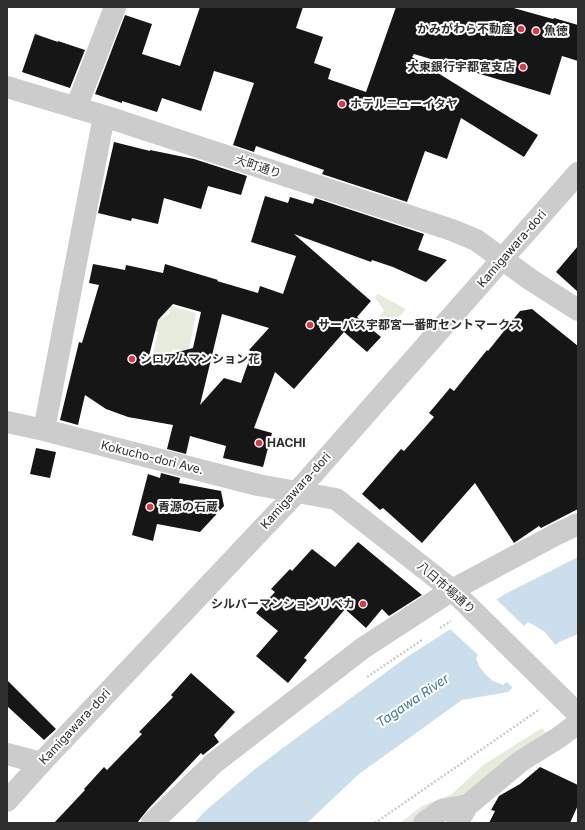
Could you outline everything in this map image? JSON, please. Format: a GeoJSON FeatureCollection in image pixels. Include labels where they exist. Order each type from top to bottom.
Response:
{"type":"FeatureCollection","features":[{"type":"Feature","properties":{"kind":"street"},"geometry":{"type":"LineString","coordinates":[[76,108],[115,7]]}},
{"type":"Feature","properties":{"kind":"street","name":"大町通り"},"geometry":{"type":"LineString","coordinates":[[7,87],[104,116],[452,230],[476,240],[531,280],[578,310]]}},
{"type":"Feature","properties":{"kind":"street"},"geometry":{"type":"LineString","coordinates":[[44,430],[104,116]]}},
{"type":"Feature","properties":{"kind":"street","name":"Kamigawara-dori"},"geometry":{"type":"LineString","coordinates":[[7,801],[41,763],[297,492],[578,173]]}},
{"type":"Feature","properties":{"kind":"street","name":"Kokucho-dori Ave."},"geometry":{"type":"LineString","coordinates":[[7,422],[44,430],[258,485],[297,492]]}},
{"type":"Feature","properties":{"kind":"street","name":"八日市場通り"},"geometry":{"type":"LineString","coordinates":[[297,492],[336,499],[454,593],[578,717]]}},
{"type":"Feature","properties":{"kind":"street"},"geometry":{"type":"LineString","coordinates":[[152,823],[214,763],[363,648],[454,593],[555,535],[578,524]]}},
{"type":"Feature","properties":{"kind":"street"},"geometry":{"type":"LineString","coordinates":[[424,823],[442,810],[462,814],[520,761],[558,738],[578,717]]}},
{"type":"Feature","properties":{"kind":"street"},"geometry":{"type":"LineString","coordinates":[[7,754],[41,763]]}},
{"type":"Feature","properties":{"kind":"path"},"geometry":{"type":"LineString","coordinates":[[434,631],[454,619]]}},
{"type":"Feature","properties":{"kind":"path"},"geometry":{"type":"LineString","coordinates":[[362,680],[428,636]]}},
{"type":"Feature","properties":{"kind":"path"},"geometry":{"type":"LineString","coordinates":[[375,823],[535,712]]}},
{"type":"Feature","properties":{"kind":"green space"},"geometry":{"type":"Polygon","coordinates":[[[378,294],[406,309],[395,322],[392,320],[393,318],[389,317],[385,320],[380,316],[384,310],[375,298],[378,294]]]}},
{"type":"Feature","properties":{"kind":"green space"},"geometry":{"type":"Polygon","coordinates":[[[171,306],[196,313],[186,364],[184,353],[179,349],[172,350],[170,358],[153,354],[158,332],[151,330],[155,316],[163,318],[169,314],[171,306]]]}},
{"type":"Feature","properties":{"kind":"green space"},"geometry":{"type":"Polygon","coordinates":[[[542,728],[549,737],[489,779],[418,823],[400,823],[422,806],[452,794],[483,765],[542,728]]]}},
{"type":"Feature","properties":{"kind":"water","name":"Tagawa River"},"geometry":{"type":"Polygon","coordinates":[[[578,557],[578,634],[559,642],[508,692],[462,700],[359,774],[307,823],[194,823],[205,811],[255,769],[407,657],[505,594],[578,557]]]}},
{"type":"Feature","properties":{"kind":"pier"},"geometry":{"type":"Polygon","coordinates":[[[495,598],[524,626],[528,622],[545,632],[557,647],[514,689],[507,682],[503,685],[493,681],[485,674],[479,666],[476,658],[478,655],[449,628],[495,598]]]}},
{"type":"Feature","properties":{"kind":"building"},"geometry":{"type":"Polygon","coordinates":[[[200,7],[303,7],[296,28],[323,37],[314,63],[331,69],[328,79],[366,92],[396,7],[510,7],[578,25],[578,61],[562,56],[550,95],[414,54],[412,57],[538,135],[524,157],[461,118],[447,159],[425,151],[407,202],[322,174],[324,170],[256,146],[254,152],[233,145],[254,83],[214,71],[201,111],[162,98],[157,112],[95,94],[125,15],[152,24],[142,54],[180,66],[200,7]]]}},
{"type":"Feature","properties":{"kind":"building"},"geometry":{"type":"Polygon","coordinates":[[[35,34],[85,50],[70,88],[22,72],[35,34]]]}},
{"type":"Feature","properties":{"kind":"building"},"geometry":{"type":"Polygon","coordinates":[[[114,142],[150,151],[194,159],[247,176],[241,195],[208,186],[201,209],[164,198],[158,224],[132,218],[131,221],[98,213],[114,142]]]}},
{"type":"Feature","properties":{"kind":"building"},"geometry":{"type":"Polygon","coordinates":[[[265,196],[288,203],[290,197],[313,204],[315,198],[424,234],[418,250],[447,260],[426,282],[393,267],[372,260],[371,262],[294,234],[371,301],[357,317],[381,337],[367,352],[344,332],[294,389],[275,372],[254,428],[272,433],[263,467],[223,458],[226,446],[190,436],[186,454],[167,449],[173,425],[128,417],[106,409],[85,395],[78,425],[60,420],[79,342],[82,343],[99,285],[89,283],[93,264],[125,270],[126,265],[163,273],[165,264],[258,293],[260,286],[283,294],[296,256],[251,242],[265,196]],[[173,304],[158,320],[148,360],[193,348],[201,312],[173,304]],[[222,314],[200,405],[224,378],[241,383],[252,352],[249,350],[269,328],[222,314]]]}},
{"type":"Feature","properties":{"kind":"building"},"geometry":{"type":"Polygon","coordinates":[[[578,246],[578,292],[556,272],[578,246]]]}},
{"type":"Feature","properties":{"kind":"building"},"geometry":{"type":"Polygon","coordinates":[[[532,309],[578,346],[578,509],[541,528],[539,526],[514,543],[475,483],[422,543],[383,508],[380,510],[362,494],[401,449],[404,451],[434,417],[429,413],[450,388],[454,391],[520,311],[532,309]]]}},
{"type":"Feature","properties":{"kind":"building"},"geometry":{"type":"Polygon","coordinates":[[[36,448],[56,452],[50,478],[30,474],[36,448]]]}},
{"type":"Feature","properties":{"kind":"building"},"geometry":{"type":"Polygon","coordinates":[[[161,473],[180,478],[179,483],[221,491],[224,506],[200,532],[157,524],[153,541],[132,535],[148,474],[160,478],[161,473]]]}},
{"type":"Feature","properties":{"kind":"building"},"geometry":{"type":"Polygon","coordinates":[[[358,542],[422,595],[389,616],[382,609],[366,628],[345,609],[304,658],[307,660],[288,683],[256,656],[278,631],[256,613],[275,592],[271,589],[290,569],[292,571],[312,549],[335,567],[358,542]]]}},
{"type":"Feature","properties":{"kind":"building"},"geometry":{"type":"Polygon","coordinates":[[[191,673],[235,712],[214,735],[219,742],[203,755],[201,753],[149,808],[137,823],[54,823],[104,767],[107,770],[142,734],[139,732],[173,697],[171,695],[191,673]]]}},
{"type":"Feature","properties":{"kind":"building"},"geometry":{"type":"Polygon","coordinates":[[[7,680],[56,729],[44,740],[7,706],[7,680]]]}},
{"type":"Feature","properties":{"kind":"building"},"geometry":{"type":"Polygon","coordinates":[[[540,767],[578,785],[578,805],[570,823],[489,823],[495,811],[491,810],[499,796],[520,784],[540,767]]]}},
{"type":"Feature","properties":{"kind":"place","name":"かみがわら不動産"},"geometry":{"type":"Point","coordinates":[521,29]}},
{"type":"Feature","properties":{"kind":"place","name":"魚徳"},"geometry":{"type":"Point","coordinates":[536,31]}},
{"type":"Feature","properties":{"kind":"place","name":"大東銀行宇都宮支店"},"geometry":{"type":"Point","coordinates":[523,67]}},
{"type":"Feature","properties":{"kind":"place","name":"ホテルニューイタヤ"},"geometry":{"type":"Point","coordinates":[342,104]}},
{"type":"Feature","properties":{"kind":"place","name":"サーパス宇都宮一番町セントマークス"},"geometry":{"type":"Point","coordinates":[310,325]}},
{"type":"Feature","properties":{"kind":"place","name":"シロアムマンション花"},"geometry":{"type":"Point","coordinates":[132,359]}},
{"type":"Feature","properties":{"kind":"place","name":"HACHI"},"geometry":{"type":"Point","coordinates":[259,443]}},
{"type":"Feature","properties":{"kind":"place","name":"青源の石蔵"},"geometry":{"type":"Point","coordinates":[150,507]}},
{"type":"Feature","properties":{"kind":"place","name":"シルバーマンションリベカ"},"geometry":{"type":"Point","coordinates":[363,604]}}]}
